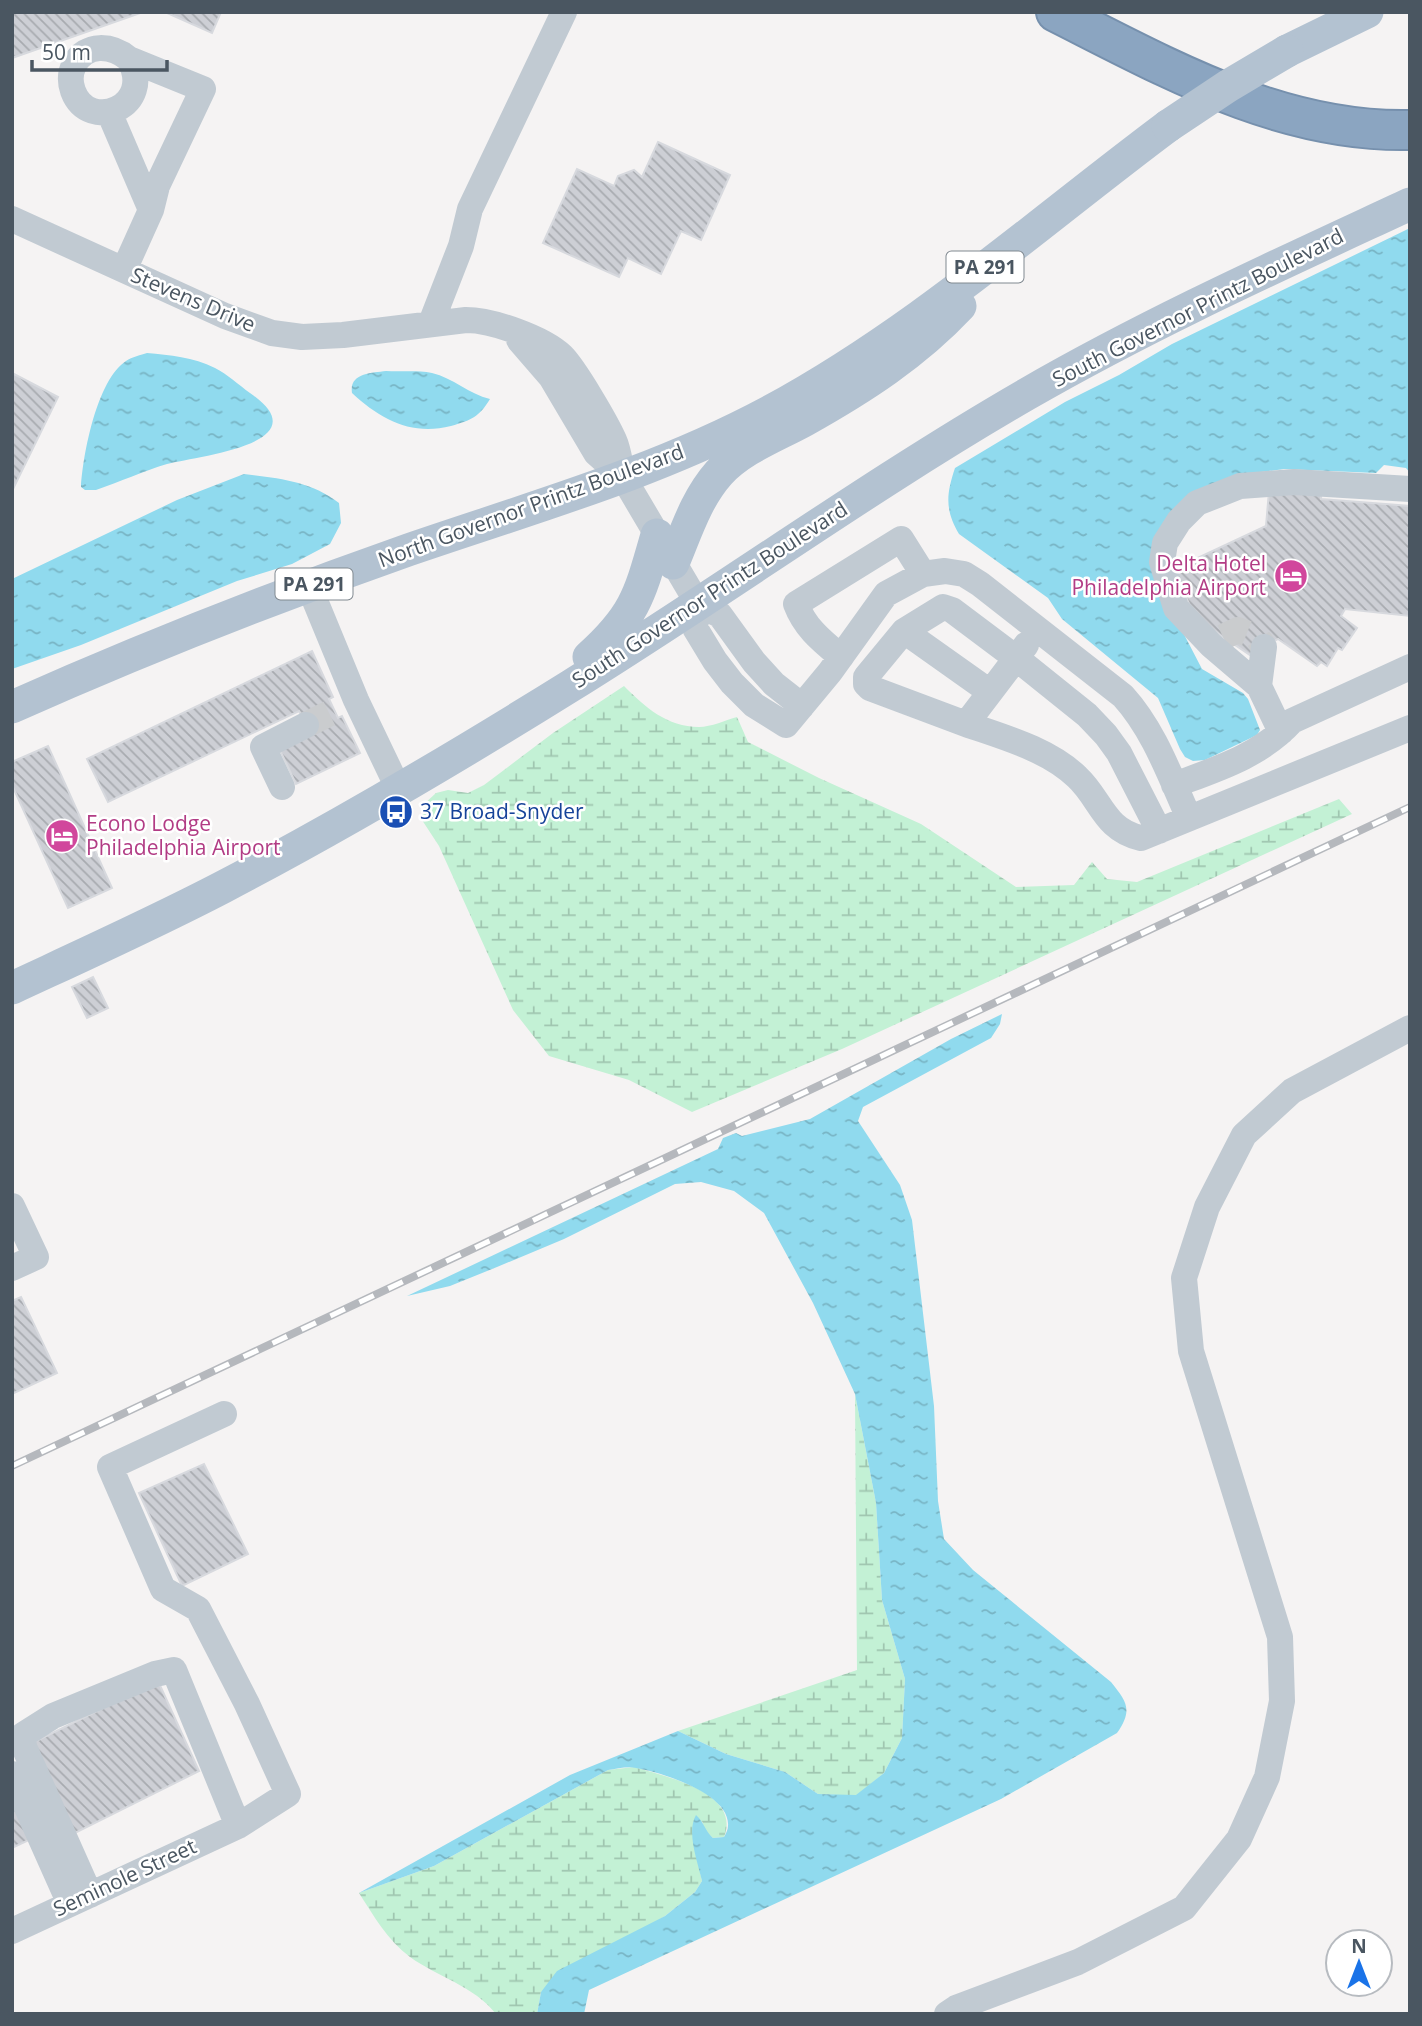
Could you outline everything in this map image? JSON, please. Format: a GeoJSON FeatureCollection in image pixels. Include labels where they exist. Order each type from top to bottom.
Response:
{"type":"FeatureCollection","features":[{"type":"Feature","properties":{"kind":"highway"},"geometry":{"type":"LineString","coordinates":[[1056,12],[1185,76],[1262,107],[1340,125],[1410,130]]}},
{"type":"Feature","properties":{"kind":"main road","name":"North Governor Printz Boulevard"},"geometry":{"type":"LineString","coordinates":[[12,707],[152,646],[309,586],[623,477],[771,411],[896,333],[1168,125],[1287,51],[1367,12]]}},
{"type":"Feature","properties":{"kind":"main road","name":"South Governor Printz Boulevard"},"geometry":{"type":"LineString","coordinates":[[12,988],[227,885],[399,790],[698,604],[908,466],[1033,391],[1201,303],[1410,204]]}},
{"type":"Feature","properties":{"kind":"main road"},"geometry":{"type":"LineString","coordinates":[[530,710],[608,640],[629,614],[665,549],[725,467],[739,455],[845,397],[901,361],[940,328],[1020,240]]}},
{"type":"Feature","properties":{"kind":"street"},"geometry":{"type":"LineString","coordinates":[[431,323],[461,246],[470,209],[564,12]]}},
{"type":"Feature","properties":{"kind":"street"},"geometry":{"type":"LineString","coordinates":[[124,270],[151,209],[157,186],[203,89],[129,59],[110,48],[98,48],[80,57],[74,65],[71,85],[74,95],[89,109],[109,112],[120,108],[129,101],[134,92],[135,69],[129,59]]}},
{"type":"Feature","properties":{"kind":"street"},"geometry":{"type":"LineString","coordinates":[[109,112],[151,209]]}},
{"type":"Feature","properties":{"kind":"street","name":"Stevens Drive"},"geometry":{"type":"LineString","coordinates":[[12,219],[243,323],[272,333],[302,337],[343,335],[431,323],[478,320],[508,328],[554,350],[564,358],[615,441],[623,477],[698,604]]}},
{"type":"Feature","properties":{"kind":"street"},"geometry":{"type":"LineString","coordinates":[[1281,732],[1259,685],[1217,641],[1176,608],[1162,562],[1165,543],[1179,521],[1197,503],[1240,486],[1294,482],[1410,489]]}},
{"type":"Feature","properties":{"kind":"street"},"geometry":{"type":"LineString","coordinates":[[841,657],[814,634],[800,615],[796,604],[901,539],[923,574]]}},
{"type":"Feature","properties":{"kind":"street"},"geometry":{"type":"LineString","coordinates":[[698,604],[720,615],[754,663],[774,684],[794,715],[841,657],[886,594],[923,574],[945,571],[964,574],[1123,696],[1147,727],[1189,818]]}},
{"type":"Feature","properties":{"kind":"street"},"geometry":{"type":"LineString","coordinates":[[309,586],[345,705],[399,790]]}},
{"type":"Feature","properties":{"kind":"street"},"geometry":{"type":"LineString","coordinates":[[1159,831],[1119,753],[1106,735],[1087,715],[952,610],[943,607],[904,631],[866,677],[866,684],[870,688],[1003,736],[1059,764],[1078,778],[1112,824],[1127,835],[1141,838],[1159,831],[1189,818],[1315,769],[1410,728]]}},
{"type":"Feature","properties":{"kind":"street"},"geometry":{"type":"LineString","coordinates":[[966,724],[1037,629]]}},
{"type":"Feature","properties":{"kind":"street"},"geometry":{"type":"LineString","coordinates":[[904,631],[990,692]]}},
{"type":"Feature","properties":{"kind":"street"},"geometry":{"type":"LineString","coordinates":[[1259,685],[1264,647]]}},
{"type":"Feature","properties":{"kind":"street"},"geometry":{"type":"LineString","coordinates":[[1174,785],[1242,759],[1281,732],[1292,721],[1410,667]]}},
{"type":"Feature","properties":{"kind":"street"},"geometry":{"type":"LineString","coordinates":[[282,787],[263,747],[306,725]]}},
{"type":"Feature","properties":{"kind":"street"},"geometry":{"type":"LineString","coordinates":[[947,2014],[956,2008],[1078,1962],[1184,1908],[1240,1839],[1267,1777],[1282,1701],[1280,1637],[1191,1351],[1184,1278],[1206,1207],[1244,1135],[1292,1091],[1410,1028]]}},
{"type":"Feature","properties":{"kind":"street"},"geometry":{"type":"LineString","coordinates":[[12,1206],[24,1262]]}},
{"type":"Feature","properties":{"kind":"street","name":"Seminole Street"},"geometry":{"type":"LineString","coordinates":[[12,1931],[238,1826],[288,1794],[247,1704],[198,1609],[163,1589],[110,1467],[224,1414]]}},
{"type":"Feature","properties":{"kind":"street"},"geometry":{"type":"LineString","coordinates":[[80,1900],[24,1747],[23,1735],[53,1716],[155,1674],[174,1670],[238,1826]]}},
{"type":"Feature","properties":{"kind":"street"},"geometry":{"type":"LineString","coordinates":[[12,1774],[80,1900]]}},
{"type":"Feature","properties":{"kind":"green space"},"geometry":{"type":"Polygon","coordinates":[[[624,686],[657,714],[677,724],[704,727],[737,717],[748,742],[819,778],[921,824],[1016,887],[1074,885],[1092,862],[1107,879],[1137,882],[1339,799],[1352,814],[842,1049],[692,1112],[629,1080],[549,1056],[513,1010],[439,846],[422,820],[423,805],[436,793],[448,790],[468,793],[484,785],[553,733],[624,686]]]}},
{"type":"Feature","properties":{"kind":"green space"},"geometry":{"type":"Polygon","coordinates":[[[855,1394],[876,1503],[882,1600],[905,1679],[902,1738],[884,1773],[856,1796],[818,1794],[785,1772],[726,1754],[678,1731],[857,1670],[855,1394]]]}},
{"type":"Feature","properties":{"kind":"green space"},"geometry":{"type":"Polygon","coordinates":[[[634,1767],[680,1781],[711,1797],[722,1808],[727,1821],[724,1837],[713,1838],[705,1831],[702,1821],[694,1843],[702,1881],[695,1892],[665,1916],[541,1992],[537,2014],[496,2014],[467,1989],[410,1957],[388,1935],[359,1893],[434,1866],[608,1770],[634,1767]]]}},
{"type":"Feature","properties":{"kind":"water"},"geometry":{"type":"Polygon","coordinates":[[[1410,228],[1410,473],[1406,468],[1384,465],[1376,473],[1284,469],[1247,474],[1190,498],[1162,592],[1202,669],[1243,693],[1260,730],[1257,735],[1205,760],[1193,761],[1185,757],[1180,749],[1158,698],[1062,619],[1048,598],[959,534],[948,502],[955,468],[1065,402],[1172,344],[1410,228]]]}},
{"type":"Feature","properties":{"kind":"water"},"geometry":{"type":"Polygon","coordinates":[[[147,353],[190,359],[219,370],[269,410],[272,424],[264,436],[247,445],[167,464],[96,490],[85,490],[81,487],[88,438],[107,384],[128,360],[147,353]]]}},
{"type":"Feature","properties":{"kind":"water"},"geometry":{"type":"Polygon","coordinates":[[[386,371],[432,373],[490,399],[478,414],[464,422],[437,429],[410,427],[374,411],[352,393],[352,386],[357,378],[386,371]]]}},
{"type":"Feature","properties":{"kind":"water"},"geometry":{"type":"Polygon","coordinates":[[[244,474],[306,485],[339,503],[341,523],[330,544],[292,564],[237,581],[81,645],[12,669],[12,579],[177,500],[244,474]]]}},
{"type":"Feature","properties":{"kind":"water"},"geometry":{"type":"Polygon","coordinates":[[[1002,1014],[1000,1024],[991,1038],[863,1107],[858,1121],[900,1185],[912,1220],[934,1406],[938,1501],[944,1539],[973,1570],[1111,1682],[1126,1706],[1122,1725],[1117,1733],[1001,1799],[589,1990],[584,2014],[537,2014],[541,1992],[557,1971],[665,1916],[695,1892],[702,1881],[692,1830],[696,1815],[713,1838],[724,1837],[728,1826],[726,1814],[707,1795],[677,1780],[647,1770],[626,1767],[608,1770],[434,1866],[359,1893],[570,1775],[678,1731],[726,1754],[785,1772],[818,1794],[856,1795],[884,1773],[902,1738],[905,1679],[882,1600],[876,1503],[855,1394],[813,1303],[764,1213],[734,1191],[701,1182],[675,1184],[564,1239],[497,1267],[450,1286],[407,1296],[718,1149],[723,1138],[736,1133],[742,1136],[810,1119],[951,1039],[1002,1014]]]}},
{"type":"Feature","properties":{"kind":"building"},"geometry":{"type":"Polygon","coordinates":[[[12,12],[143,12],[12,58],[12,12]]]}},
{"type":"Feature","properties":{"kind":"building"},"geometry":{"type":"Polygon","coordinates":[[[165,12],[221,12],[212,33],[165,12]]]}},
{"type":"Feature","properties":{"kind":"building"},"geometry":{"type":"Polygon","coordinates":[[[658,142],[730,175],[701,240],[681,231],[661,274],[628,258],[619,277],[543,243],[577,169],[614,186],[618,176],[634,170],[642,177],[658,142]]]}},
{"type":"Feature","properties":{"kind":"building"},"geometry":{"type":"Polygon","coordinates":[[[12,373],[58,397],[12,491],[12,373]]]}},
{"type":"Feature","properties":{"kind":"building","name":"Delta Hotel Philadelphia Airport"},"geometry":{"type":"Polygon","coordinates":[[[1322,486],[1321,499],[1410,506],[1410,616],[1345,609],[1341,616],[1357,628],[1342,650],[1338,648],[1327,666],[1321,662],[1317,666],[1278,639],[1250,655],[1195,618],[1174,569],[1266,526],[1269,491],[1322,486]]]}},
{"type":"Feature","properties":{"kind":"building"},"geometry":{"type":"Polygon","coordinates":[[[312,651],[333,697],[329,699],[338,718],[342,716],[360,753],[296,784],[279,748],[310,733],[299,711],[108,802],[87,759],[312,651]]]}},
{"type":"Feature","properties":{"kind":"building","name":"Econo Lodge Philadelphia Airport"},"geometry":{"type":"Polygon","coordinates":[[[48,746],[112,888],[68,908],[12,785],[12,762],[48,746]]]}},
{"type":"Feature","properties":{"kind":"building"},"geometry":{"type":"Polygon","coordinates":[[[93,977],[108,1008],[87,1018],[72,987],[93,977]]]}},
{"type":"Feature","properties":{"kind":"building"},"geometry":{"type":"Polygon","coordinates":[[[21,1297],[57,1373],[12,1394],[12,1301],[21,1297]]]}},
{"type":"Feature","properties":{"kind":"building"},"geometry":{"type":"Polygon","coordinates":[[[204,1464],[248,1554],[182,1586],[139,1493],[204,1464]]]}},
{"type":"Feature","properties":{"kind":"building"},"geometry":{"type":"Polygon","coordinates":[[[158,1681],[199,1771],[65,1838],[24,1747],[158,1681]]]}},
{"type":"Feature","properties":{"kind":"building"},"geometry":{"type":"Polygon","coordinates":[[[12,1800],[31,1839],[12,1848],[12,1800]]]}},
{"type":"Feature","properties":{"kind":"tunnel"},"geometry":{"type":"LineString","coordinates":[[1223,637],[1238,630],[1258,638],[1264,647]]}},
{"type":"Feature","properties":{"kind":"tunnel"},"geometry":{"type":"LineString","coordinates":[[306,725],[334,711]]}},
{"type":"Feature","properties":{"kind":"railway"},"geometry":{"type":"LineString","coordinates":[[12,1466],[1410,807]]}},
{"type":"Feature","properties":{"kind":"place","name":"Delta Hotel Philadelphia Airport"},"geometry":{"type":"Point","coordinates":[1291,576]}},
{"type":"Feature","properties":{"kind":"place","name":"37 Broad-Snyder"},"geometry":{"type":"Point","coordinates":[396,812]}},
{"type":"Feature","properties":{"kind":"place","name":"Econo Lodge Philadelphia Airport"},"geometry":{"type":"Point","coordinates":[62,836]}}]}
